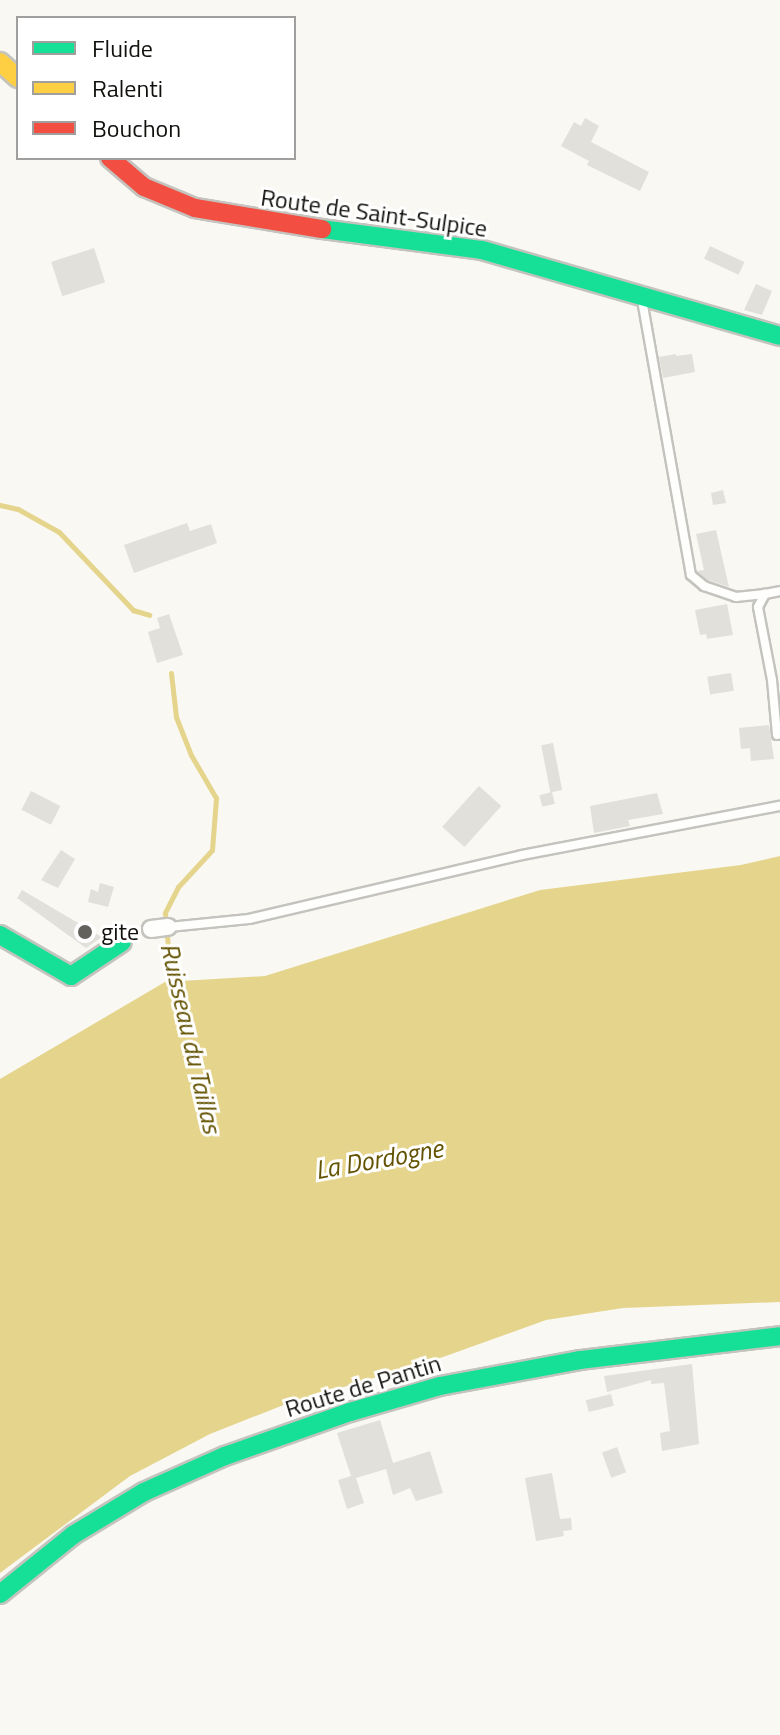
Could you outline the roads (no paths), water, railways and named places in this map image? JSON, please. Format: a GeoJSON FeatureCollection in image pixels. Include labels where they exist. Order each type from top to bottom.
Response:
{"type":"FeatureCollection","features":[{"type":"Feature","properties":{"kind":"street"},"geometry":{"type":"LineString","coordinates":[[0,62],[16,76]]}},
{"type":"Feature","properties":{"kind":"street","name":"Route de Saint-Sulpice"},"geometry":{"type":"LineString","coordinates":[[112,160],[144,187],[195,208],[299,227],[426,240],[482,250],[780,336]]}},
{"type":"Feature","properties":{"kind":"street"},"geometry":{"type":"LineString","coordinates":[[0,935],[71,976],[122,942]]}},
{"type":"Feature","properties":{"kind":"street","name":"Route de Pantin"},"geometry":{"type":"LineString","coordinates":[[0,1594],[73,1535],[144,1492],[225,1456],[350,1412],[440,1386],[580,1360],[780,1336]]}},
{"type":"Feature","properties":{"kind":"lane"},"geometry":{"type":"LineString","coordinates":[[642,296],[691,575],[704,586],[736,597],[780,591]]}},
{"type":"Feature","properties":{"kind":"lane"},"geometry":{"type":"LineString","coordinates":[[765,594],[758,607],[772,680],[777,735]]}},
{"type":"Feature","properties":{"kind":"lane"},"geometry":{"type":"LineString","coordinates":[[159,928],[249,919],[522,855],[780,806]]}},
{"type":"Feature","properties":{"kind":"water","name":"La Dordogne"},"geometry":{"type":"Polygon","coordinates":[[[780,856],[780,1302],[623,1308],[546,1320],[443,1357],[281,1406],[210,1434],[130,1476],[0,1573],[0,1079],[165,982],[265,976],[540,890],[741,865],[780,856]]]}},
{"type":"Feature","properties":{"kind":"waterway","name":"Ruisseau du Taillas"},"geometry":{"type":"LineString","coordinates":[[0,505],[18,509],[59,532],[133,610],[149,615]]}},
{"type":"Feature","properties":{"kind":"waterway","name":"Ruisseau du Taillas"},"geometry":{"type":"LineString","coordinates":[[171,673],[176,717],[191,755],[216,798],[212,850],[178,887],[165,913],[169,959],[175,984]]}},
{"type":"Feature","properties":{"kind":"place","name":"gite"},"geometry":{"type":"Point","coordinates":[85,932]}}]}
